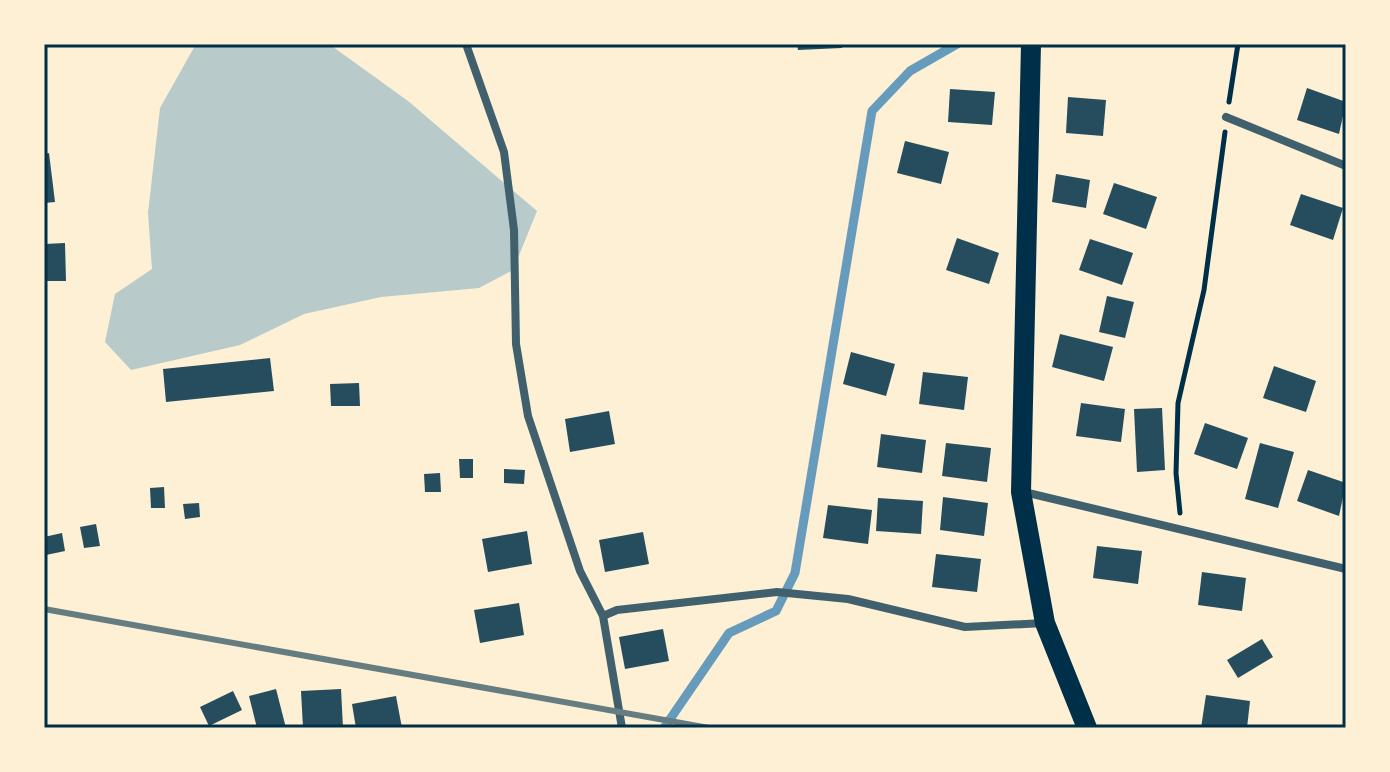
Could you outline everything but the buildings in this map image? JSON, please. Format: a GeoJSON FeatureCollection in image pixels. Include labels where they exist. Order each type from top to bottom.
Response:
{"type":"FeatureCollection","features":[{"type":"Feature","properties":{"kind":"main road"},"geometry":{"type":"LineString","coordinates":[[1031,44],[1021,492],[1045,623],[1087,728]]}},
{"type":"Feature","properties":{"kind":"street"},"geometry":{"type":"LineString","coordinates":[[466,44],[504,152],[514,230],[516,344],[528,416],[580,571],[603,616],[622,728]]}},
{"type":"Feature","properties":{"kind":"street"},"geometry":{"type":"LineString","coordinates":[[1226,117],[1346,166]]}},
{"type":"Feature","properties":{"kind":"street"},"geometry":{"type":"LineString","coordinates":[[1021,492],[1346,569]]}},
{"type":"Feature","properties":{"kind":"street"},"geometry":{"type":"LineString","coordinates":[[603,616],[617,610],[777,592],[848,599],[965,627],[1045,623]]}},
{"type":"Feature","properties":{"kind":"path"},"geometry":{"type":"LineString","coordinates":[[1182,531],[1176,473],[1178,403],[1204,290],[1238,44]]}},
{"type":"Feature","properties":{"kind":"shaded area"},"geometry":{"type":"Polygon","coordinates":[[[196,44],[329,44],[408,101],[537,211],[513,270],[479,288],[381,297],[304,314],[240,345],[131,370],[105,342],[115,294],[152,269],[148,213],[160,108],[196,44]]]}},
{"type":"Feature","properties":{"kind":"waterway"},"geometry":{"type":"LineString","coordinates":[[664,728],[729,633],[776,611],[795,573],[872,111],[910,71],[957,44]]}},
{"type":"Feature","properties":{"kind":"railway"},"geometry":{"type":"LineString","coordinates":[[44,609],[709,728]]}}]}
